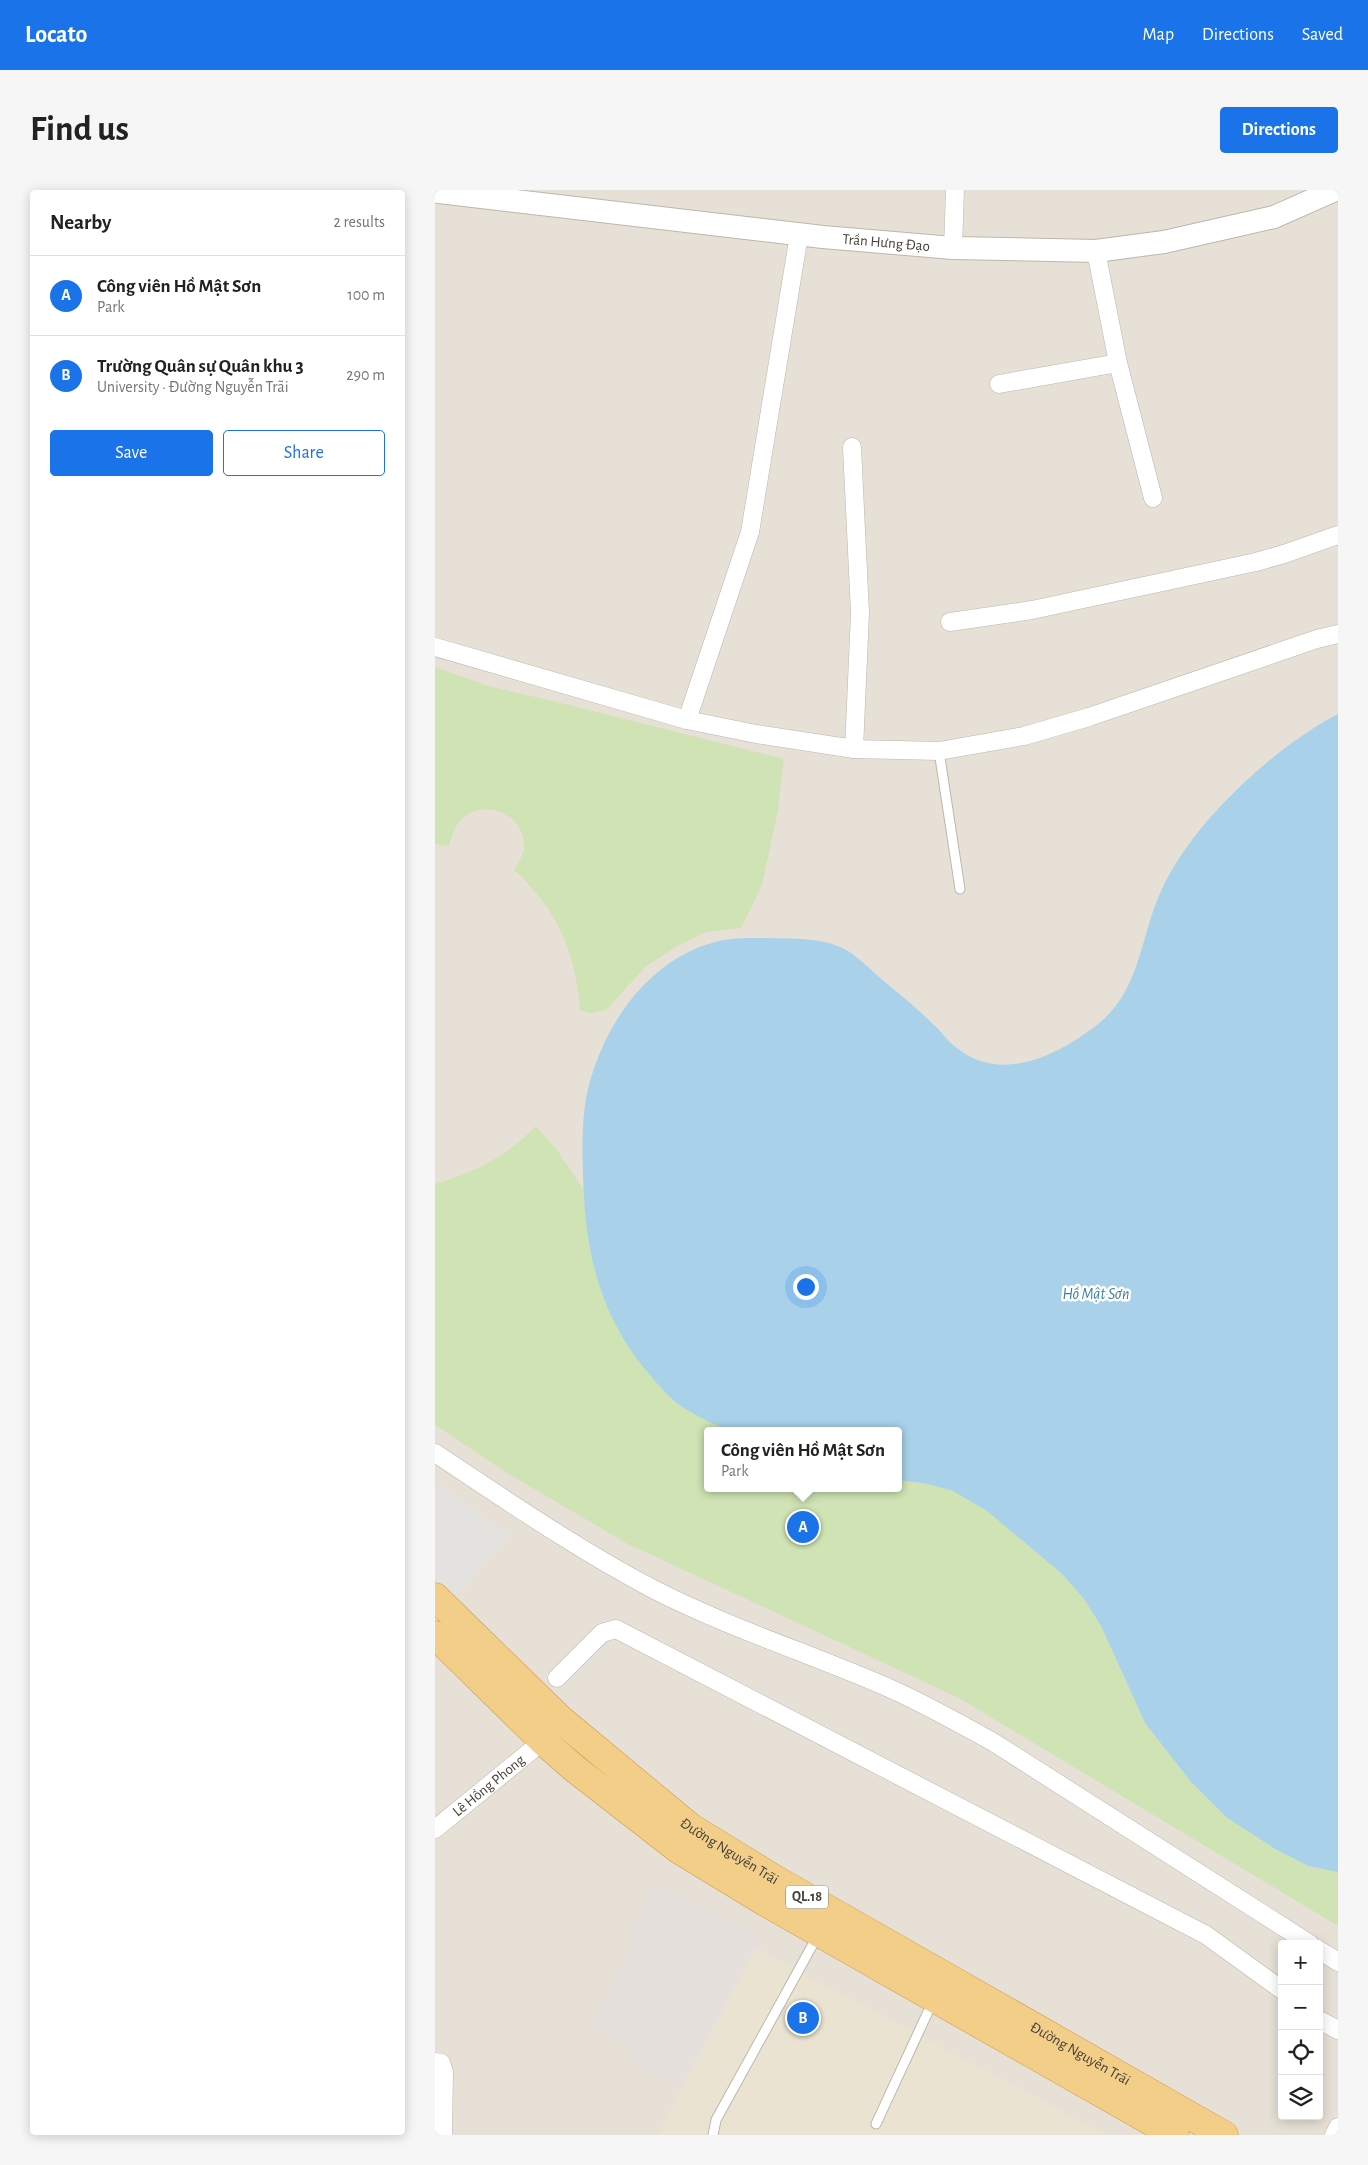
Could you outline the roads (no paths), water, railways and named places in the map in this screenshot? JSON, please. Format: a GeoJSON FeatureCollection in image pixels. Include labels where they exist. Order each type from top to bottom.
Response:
{"type":"FeatureCollection","features":[{"type":"Feature","properties":{"kind":"highway","name":"Đường Nguyễn Trãi"},"geometry":{"type":"LineString","coordinates":[[435,1597],[560,1719],[690,1826],[778,1881],[940,1988],[1175,2135]]}},
{"type":"Feature","properties":{"kind":"highway","name":"Đường Nguyễn Trãi"},"geometry":{"type":"LineString","coordinates":[[435,1636],[543,1742],[677,1849],[819,1932],[940,1988],[1224,2135]]}},
{"type":"Feature","properties":{"kind":"street"},"geometry":{"type":"LineString","coordinates":[[953,248],[955,190]]}},
{"type":"Feature","properties":{"kind":"street","name":"Trần Hưng Đạo"},"geometry":{"type":"LineString","coordinates":[[437,194],[799,235],[953,248],[1096,250],[1164,242],[1274,217],[1335,190]]}},
{"type":"Feature","properties":{"kind":"street"},"geometry":{"type":"LineString","coordinates":[[687,720],[750,532],[799,235]]}},
{"type":"Feature","properties":{"kind":"street"},"geometry":{"type":"LineString","coordinates":[[1096,250],[1118,363],[1153,498]]}},
{"type":"Feature","properties":{"kind":"street"},"geometry":{"type":"LineString","coordinates":[[999,384],[1118,363]]}},
{"type":"Feature","properties":{"kind":"street"},"geometry":{"type":"LineString","coordinates":[[852,447],[860,613],[854,749]]}},
{"type":"Feature","properties":{"kind":"street"},"geometry":{"type":"LineString","coordinates":[[950,622],[1032,610],[1256,562],[1338,535]]}},
{"type":"Feature","properties":{"kind":"street"},"geometry":{"type":"LineString","coordinates":[[435,646],[687,720],[756,734],[854,749],[939,752],[1024,736],[1089,717],[1308,642],[1338,634]]}},
{"type":"Feature","properties":{"kind":"street"},"geometry":{"type":"LineString","coordinates":[[435,1453],[527,1515],[653,1589],[736,1626],[889,1688],[976,1732],[1304,1940]]}},
{"type":"Feature","properties":{"kind":"street"},"geometry":{"type":"LineString","coordinates":[[557,1678],[602,1633],[617,1629],[1206,1935],[1278,1987]]}},
{"type":"Feature","properties":{"kind":"street","name":"Lê Hồng Phong"},"geometry":{"type":"LineString","coordinates":[[435,1829],[543,1742],[560,1719]]}},
{"type":"Feature","properties":{"kind":"street"},"geometry":{"type":"LineString","coordinates":[[1323,1953],[1338,1962]]}},
{"type":"Feature","properties":{"kind":"street"},"geometry":{"type":"LineString","coordinates":[[1323,2022],[1338,2030]]}},
{"type":"Feature","properties":{"kind":"street"},"geometry":{"type":"LineString","coordinates":[[435,2062],[441,2063],[444,2072],[443,2135]]}},
{"type":"Feature","properties":{"kind":"street"},"geometry":{"type":"LineString","coordinates":[[1334,2135],[1338,2127]]}},
{"type":"Feature","properties":{"kind":"lane"},"geometry":{"type":"LineString","coordinates":[[939,752],[959,889]]}},
{"type":"Feature","properties":{"kind":"lane"},"geometry":{"type":"LineString","coordinates":[[713,2135],[716,2120],[819,1932]]}},
{"type":"Feature","properties":{"kind":"lane"},"geometry":{"type":"LineString","coordinates":[[876,2124],[940,1988]]}},
{"type":"Feature","properties":{"kind":"water","name":"Hồ Mật Sơn"},"geometry":{"type":"Polygon","coordinates":[[[1338,714],[1338,1872],[1308,1866],[1275,1849],[1226,1817],[1191,1782],[1145,1723],[1101,1626],[1084,1599],[1062,1574],[987,1511],[953,1491],[928,1484],[902,1481],[902,1427],[722,1427],[694,1414],[667,1395],[628,1346],[604,1299],[590,1250],[586,1224],[582,1144],[586,1098],[592,1074],[611,1029],[624,1009],[639,990],[676,959],[707,944],[724,940],[750,938],[799,939],[839,946],[860,960],[921,1013],[954,1046],[973,1058],[990,1063],[1008,1065],[1025,1062],[1042,1057],[1075,1040],[1107,1016],[1120,1000],[1137,966],[1154,908],[1162,889],[1193,838],[1237,789],[1287,746],[1338,714]]]}},
{"type":"Feature","properties":{"kind":"place","name":"Công viên Hồ Mật Sơn"},"geometry":{"type":"Point","coordinates":[803,1527]}},
{"type":"Feature","properties":{"kind":"place","name":"Trường Quân sự Quân khu 3"},"geometry":{"type":"Point","coordinates":[803,2018]}}]}
